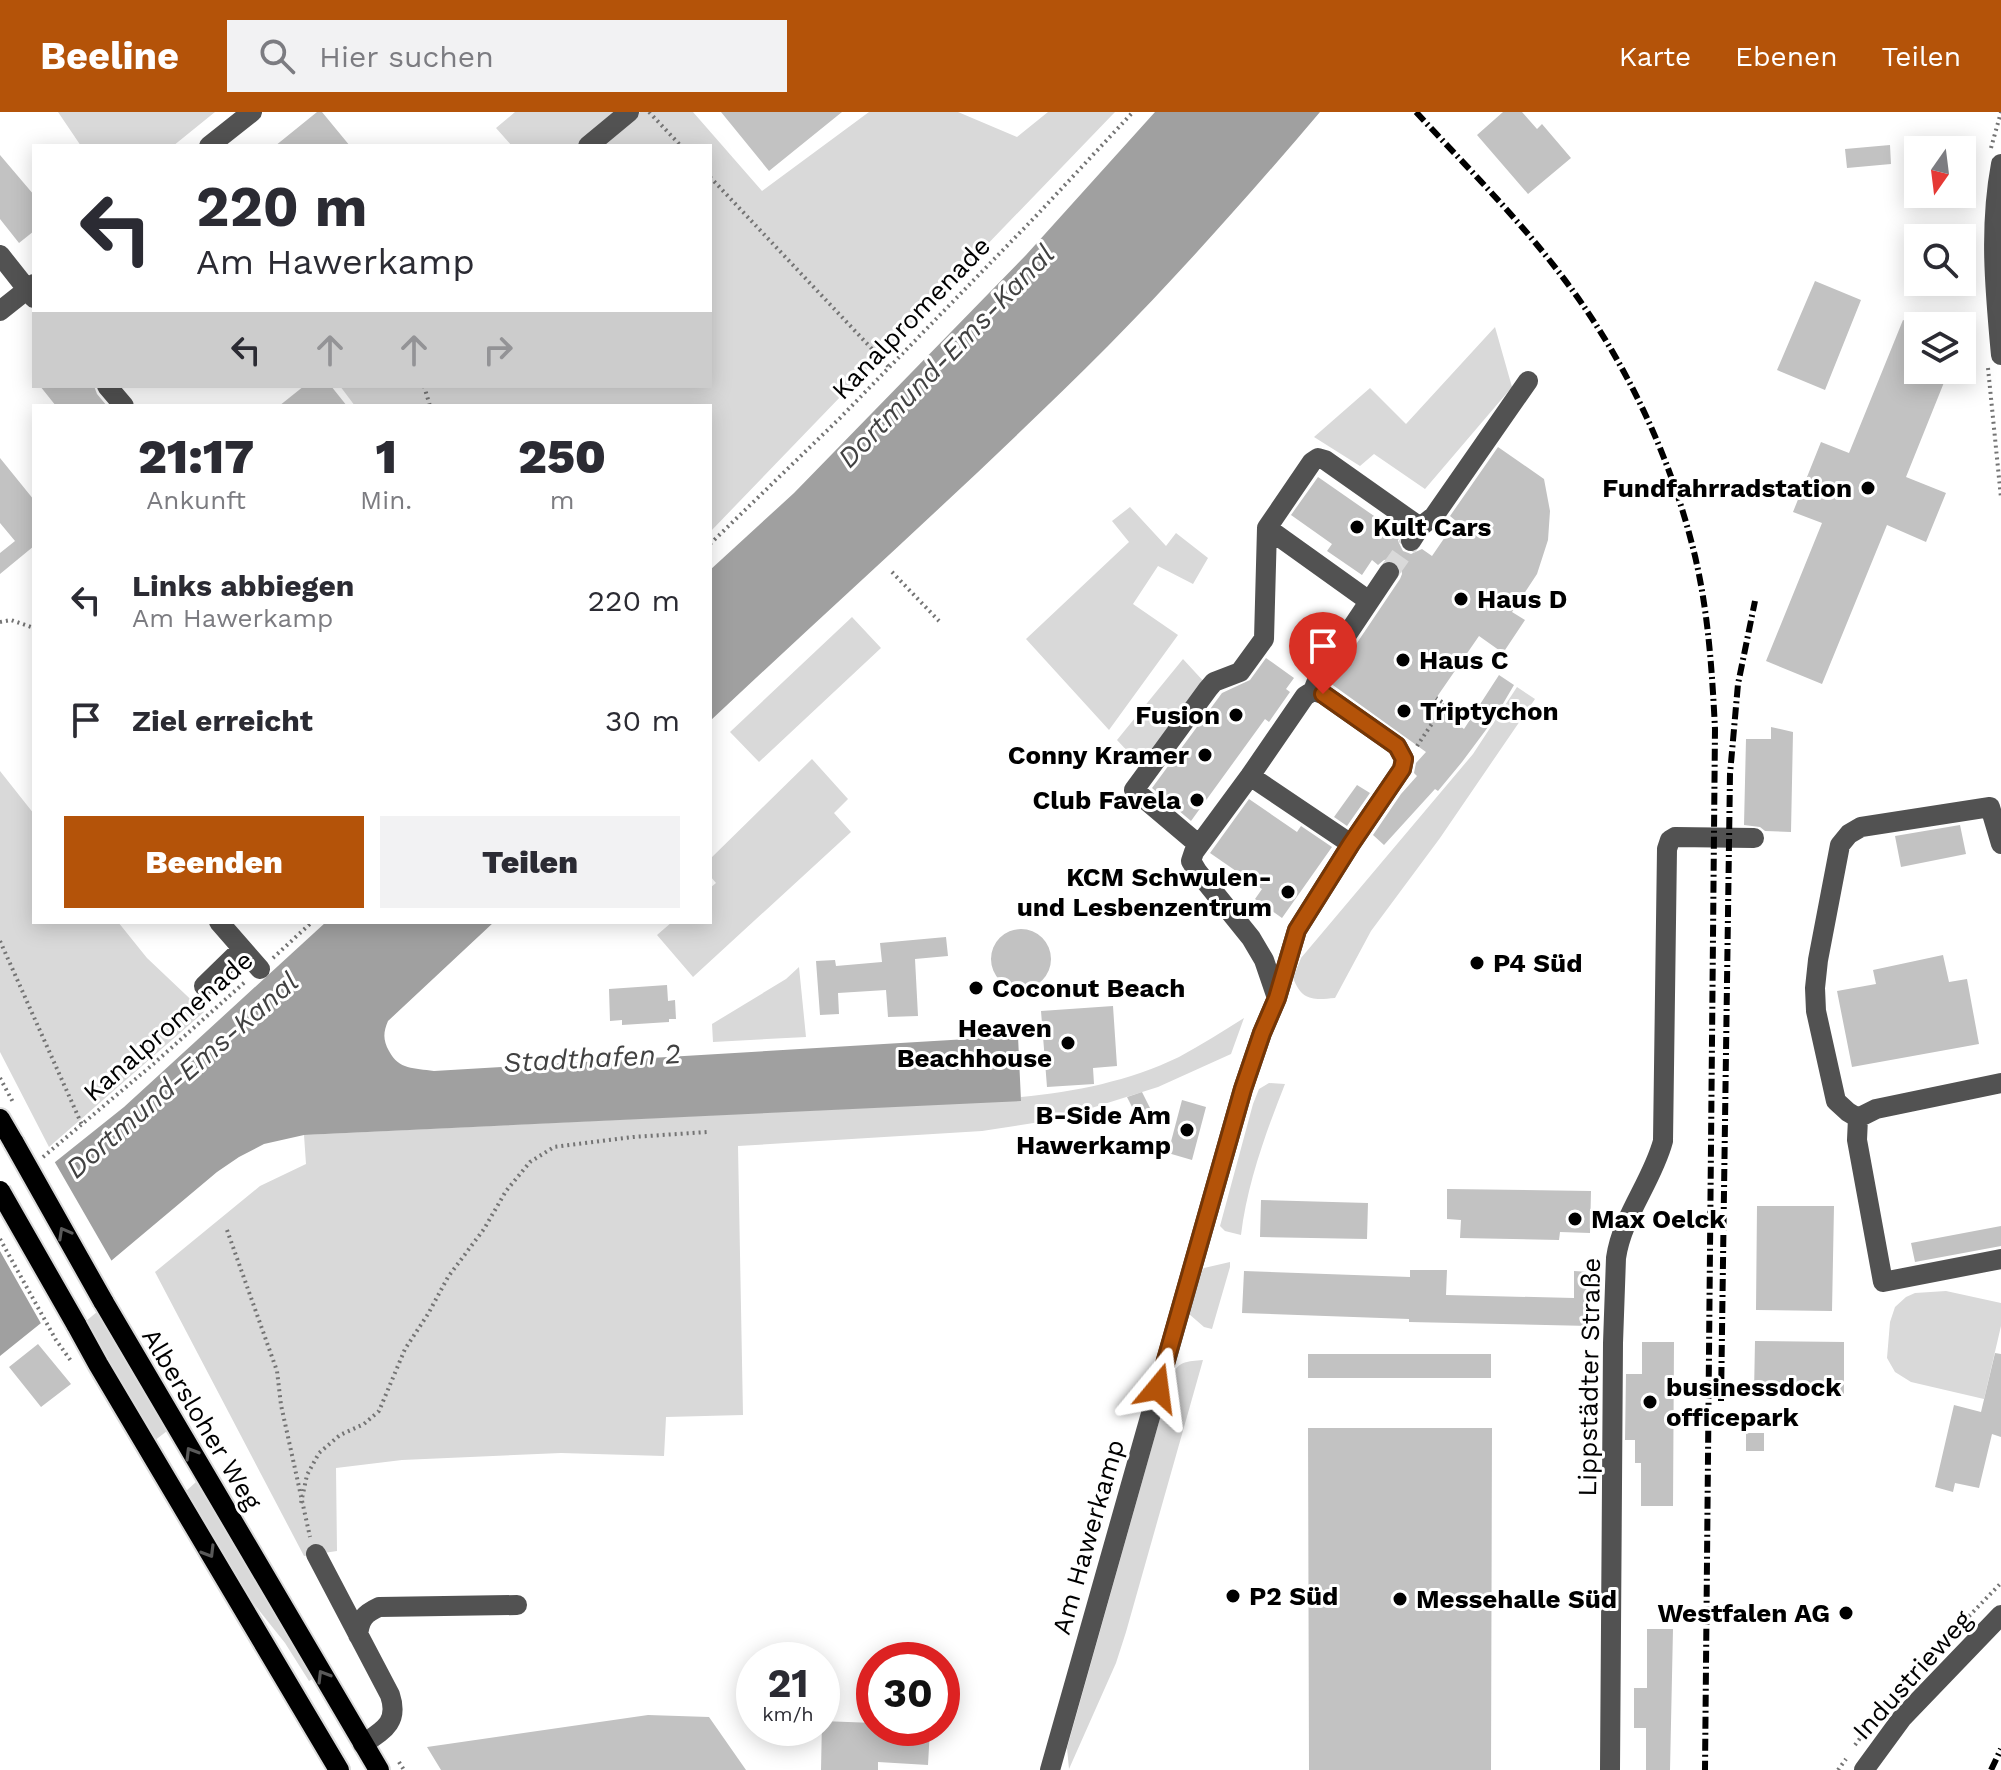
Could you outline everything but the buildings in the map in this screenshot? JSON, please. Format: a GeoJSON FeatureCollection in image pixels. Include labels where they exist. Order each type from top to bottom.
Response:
{"type":"FeatureCollection","features":[{"type":"Feature","properties":{"kind":"main road","name":"Albersloher Weg"},"geometry":{"type":"LineString","coordinates":[[7,1112],[14,1143],[103,1301],[379,1770]]}},
{"type":"Feature","properties":{"kind":"main road"},"geometry":{"type":"LineString","coordinates":[[0,1191],[336,1765],[363,1744]]}},
{"type":"Feature","properties":{"kind":"street"},"geometry":{"type":"LineString","coordinates":[[212,144],[252,112]]}},
{"type":"Feature","properties":{"kind":"street"},"geometry":{"type":"LineString","coordinates":[[590,144],[629,112]]}},
{"type":"Feature","properties":{"kind":"street"},"geometry":{"type":"LineString","coordinates":[[2001,164],[1993,250],[2001,355]]}},
{"type":"Feature","properties":{"kind":"street"},"geometry":{"type":"LineString","coordinates":[[0,255],[32,290],[0,311]]}},
{"type":"Feature","properties":{"kind":"street"},"geometry":{"type":"LineString","coordinates":[[1199,845],[1134,790],[1214,682],[1240,672],[1264,639],[1267,528],[1312,462],[1318,458],[1325,460],[1416,534],[1434,516],[1528,381]]}},
{"type":"Feature","properties":{"kind":"street"},"geometry":{"type":"LineString","coordinates":[[109,388],[122,404]]}},
{"type":"Feature","properties":{"kind":"street"},"geometry":{"type":"LineString","coordinates":[[1267,528],[1369,601]]}},
{"type":"Feature","properties":{"kind":"street"},"geometry":{"type":"LineString","coordinates":[[1277,998],[1264,960],[1251,938],[1191,861],[1199,845],[1305,696],[1313,691],[1318,678],[1389,572]]}},
{"type":"Feature","properties":{"kind":"street"},"geometry":{"type":"LineString","coordinates":[[1313,691],[1323,694],[1397,746],[1404,759]]}},
{"type":"Feature","properties":{"kind":"street","name":"Am Hawerkamp"},"geometry":{"type":"LineString","coordinates":[[1050,1770],[1243,1089],[1277,998],[1297,930],[1402,769],[1404,759]]}},
{"type":"Feature","properties":{"kind":"street"},"geometry":{"type":"LineString","coordinates":[[1250,776],[1351,844]]}},
{"type":"Feature","properties":{"kind":"street"},"geometry":{"type":"LineString","coordinates":[[1858,1118],[1836,1101],[1816,1011],[1818,960],[1840,845],[1849,834],[1861,827],[1995,805],[2001,844]]}},
{"type":"Feature","properties":{"kind":"street","name":"Lippstädter Straße"},"geometry":{"type":"LineString","coordinates":[[1610,1770],[1615,1277],[1618,1245],[1663,1141],[1667,849],[1670,840],[1675,837],[1754,838]]}},
{"type":"Feature","properties":{"kind":"street"},"geometry":{"type":"LineString","coordinates":[[221,924],[260,969]]}},
{"type":"Feature","properties":{"kind":"street"},"geometry":{"type":"LineString","coordinates":[[204,986],[242,949]]}},
{"type":"Feature","properties":{"kind":"street"},"geometry":{"type":"LineString","coordinates":[[1858,1118],[1876,1109],[2001,1083]]}},
{"type":"Feature","properties":{"kind":"street"},"geometry":{"type":"LineString","coordinates":[[1858,1118],[1857,1140],[1883,1282],[2001,1259]]}},
{"type":"Feature","properties":{"kind":"street"},"geometry":{"type":"LineString","coordinates":[[316,1554],[394,1707],[392,1720],[363,1744]]}},
{"type":"Feature","properties":{"kind":"street"},"geometry":{"type":"LineString","coordinates":[[358,1635],[359,1622],[365,1613],[379,1607],[517,1605]]}},
{"type":"Feature","properties":{"kind":"street","name":"Industrieweg"},"geometry":{"type":"LineString","coordinates":[[1864,1770],[1902,1718],[2001,1615]]}},
{"type":"Feature","properties":{"kind":"path"},"geometry":{"type":"LineString","coordinates":[[649,112],[679,144]]}},
{"type":"Feature","properties":{"kind":"path","name":"Kanalpromenade"},"geometry":{"type":"LineString","coordinates":[[712,542],[840,418],[1133,112]]}},
{"type":"Feature","properties":{"kind":"path"},"geometry":{"type":"LineString","coordinates":[[712,179],[889,367]]}},
{"type":"Feature","properties":{"kind":"path"},"geometry":{"type":"LineString","coordinates":[[892,572],[939,621]]}},
{"type":"Feature","properties":{"kind":"path"},"geometry":{"type":"LineString","coordinates":[[0,622],[11,620],[32,627]]}},
{"type":"Feature","properties":{"kind":"path"},"geometry":{"type":"LineString","coordinates":[[1404,759],[1413,753],[1445,704],[1436,698]]}},
{"type":"Feature","properties":{"kind":"path","name":"Kanalpromenade"},"geometry":{"type":"LineString","coordinates":[[0,941],[82,1125],[310,924]]}},
{"type":"Feature","properties":{"kind":"path"},"geometry":{"type":"LineString","coordinates":[[0,1078],[7,1112]]}},
{"type":"Feature","properties":{"kind":"path"},"geometry":{"type":"LineString","coordinates":[[301,1503],[307,1475],[319,1453],[340,1435],[364,1424],[379,1411],[405,1349],[448,1277],[484,1229],[506,1191],[530,1162],[554,1147],[707,1132]]}},
{"type":"Feature","properties":{"kind":"path"},"geometry":{"type":"LineString","coordinates":[[227,1230],[277,1371],[306,1527],[316,1554]]}},
{"type":"Feature","properties":{"kind":"path"},"geometry":{"type":"LineString","coordinates":[[0,1239],[56,1340],[73,1363]]}},
{"type":"Feature","properties":{"kind":"shaded area"},"geometry":{"type":"Polygon","coordinates":[[[58,112],[215,112],[175,144],[80,144],[58,112]]]}},
{"type":"Feature","properties":{"kind":"shaded area"},"geometry":{"type":"Polygon","coordinates":[[[515,112],[620,112],[582,144],[510,144],[496,128],[515,112]]]}},
{"type":"Feature","properties":{"kind":"shaded area"},"geometry":{"type":"Polygon","coordinates":[[[640,112],[693,112],[762,191],[869,112],[958,112],[1017,137],[1048,112],[1115,112],[712,530],[712,404],[354,404],[342,388],[712,388],[712,144],[600,144],[640,112]]]}},
{"type":"Feature","properties":{"kind":"shaded area"},"geometry":{"type":"Polygon","coordinates":[[[1495,327],[1512,387],[1425,489],[1374,454],[1360,466],[1314,437],[1370,388],[1406,424],[1495,327]]]}},
{"type":"Feature","properties":{"kind":"shaded area"},"geometry":{"type":"Polygon","coordinates":[[[1130,507],[1166,546],[1176,533],[1208,558],[1193,584],[1158,566],[1133,604],[1178,635],[1109,730],[1026,639],[1129,542],[1112,521],[1130,507]]]}},
{"type":"Feature","properties":{"kind":"shaded area"},"geometry":{"type":"Polygon","coordinates":[[[852,617],[881,648],[759,762],[730,732],[852,617]]]}},
{"type":"Feature","properties":{"kind":"shaded area"},"geometry":{"type":"Polygon","coordinates":[[[1183,659],[1206,684],[1143,768],[1117,740],[1183,659]]]}},
{"type":"Feature","properties":{"kind":"shaded area"},"geometry":{"type":"Polygon","coordinates":[[[1517,687],[1535,699],[1440,838],[1371,931],[1335,998],[1314,999],[1304,995],[1293,978],[1301,958],[1473,754],[1517,687]]]}},
{"type":"Feature","properties":{"kind":"shaded area"},"geometry":{"type":"Polygon","coordinates":[[[812,759],[848,799],[834,813],[851,832],[693,977],[657,935],[670,924],[712,924],[712,886],[716,883],[712,878],[712,857],[812,759]]]}},
{"type":"Feature","properties":{"kind":"shaded area"},"geometry":{"type":"Polygon","coordinates":[[[0,771],[32,811],[32,924],[120,924],[147,958],[204,1012],[49,1147],[0,1052],[0,771]]]}},
{"type":"Feature","properties":{"kind":"shaded area"},"geometry":{"type":"Polygon","coordinates":[[[799,967],[806,1037],[713,1042],[712,1024],[786,979],[799,967]]]}},
{"type":"Feature","properties":{"kind":"shaded area"},"geometry":{"type":"Polygon","coordinates":[[[1244,1018],[1231,1054],[1158,1087],[1040,1122],[982,1131],[738,1146],[743,1415],[666,1417],[664,1456],[561,1453],[402,1460],[336,1468],[337,1551],[304,1556],[155,1272],[260,1186],[306,1164],[304,1135],[1021,1100],[1021,1097],[1082,1088],[1141,1073],[1179,1057],[1244,1018]]]}},
{"type":"Feature","properties":{"kind":"shaded area"},"geometry":{"type":"Polygon","coordinates":[[[1269,1083],[1285,1084],[1264,1139],[1241,1235],[1225,1231],[1220,1226],[1253,1104],[1259,1089],[1269,1083]]]}},
{"type":"Feature","properties":{"kind":"shaded area"},"geometry":{"type":"Polygon","coordinates":[[[1230,1262],[1212,1329],[1204,1327],[1189,1314],[1202,1271],[1230,1262]]]}},
{"type":"Feature","properties":{"kind":"shaded area"},"geometry":{"type":"Polygon","coordinates":[[[1946,1291],[2001,1303],[2001,1326],[1984,1399],[1911,1382],[1895,1372],[1887,1358],[1890,1322],[1895,1307],[1915,1293],[1946,1291]]]}},
{"type":"Feature","properties":{"kind":"shaded area"},"geometry":{"type":"Polygon","coordinates":[[[97,1312],[167,1431],[154,1441],[86,1321],[97,1312]]]}},
{"type":"Feature","properties":{"kind":"shaded area"},"geometry":{"type":"Polygon","coordinates":[[[1203,1360],[1116,1663],[1069,1769],[1067,1748],[1172,1376],[1181,1364],[1203,1360]]]}},
{"type":"Feature","properties":{"kind":"shaded area"},"geometry":{"type":"Polygon","coordinates":[[[196,1482],[314,1678],[309,1681],[285,1643],[243,1590],[185,1492],[196,1482]]]}},
{"type":"Feature","properties":{"kind":"water","name":"Dortmund-Ems-Kanal"},"geometry":{"type":"Polygon","coordinates":[[[1155,112],[1320,112],[1216,231],[1108,346],[712,719],[712,568],[794,493],[1026,255],[1155,112]]]}},
{"type":"Feature","properties":{"kind":"water","name":"Dortmund-Ems-Kanal"},"geometry":{"type":"Polygon","coordinates":[[[324,924],[492,924],[388,1021],[384,1036],[387,1047],[397,1062],[408,1067],[434,1071],[1018,1036],[1021,1101],[304,1135],[264,1144],[217,1172],[0,1356],[0,1206],[124,1107],[324,924]]]}},
{"type":"Feature","properties":{"kind":"pier"},"geometry":{"type":"Polygon","coordinates":[[[53,1159],[114,1265],[43,1327],[0,1251],[0,1201],[53,1159]]]}},
{"type":"Feature","properties":{"kind":"tunnel"},"geometry":{"type":"LineString","coordinates":[[1389,572],[1411,541]]}},
{"type":"Feature","properties":{"kind":"railway"},"geometry":{"type":"LineString","coordinates":[[1416,112],[1542,250],[1581,302],[1622,368],[1656,438],[1683,511],[1706,615],[1715,729],[1705,1770]]}},
{"type":"Feature","properties":{"kind":"railway"},"geometry":{"type":"LineString","coordinates":[[1721,1401],[1730,774],[1738,684],[1755,601]]}},
{"type":"Feature","properties":{"kind":"railway"},"geometry":{"type":"LineString","coordinates":[[1991,1770],[2001,1749]]}},
{"type":"Feature","properties":{"kind":"place","name":"Fundfahrradstation"},"geometry":{"type":"Point","coordinates":[1868,488]}},
{"type":"Feature","properties":{"kind":"place","name":"Kult Cars"},"geometry":{"type":"Point","coordinates":[1357,527]}},
{"type":"Feature","properties":{"kind":"place","name":"Haus D"},"geometry":{"type":"Point","coordinates":[1461,599]}},
{"type":"Feature","properties":{"kind":"place","name":"Haus C"},"geometry":{"type":"Point","coordinates":[1403,660]}},
{"type":"Feature","properties":{"kind":"place","name":"Triptychon"},"geometry":{"type":"Point","coordinates":[1404,711]}},
{"type":"Feature","properties":{"kind":"place","name":"Fusion"},"geometry":{"type":"Point","coordinates":[1236,715]}},
{"type":"Feature","properties":{"kind":"place","name":"Conny Kramer"},"geometry":{"type":"Point","coordinates":[1205,755]}},
{"type":"Feature","properties":{"kind":"place","name":"Club Favela"},"geometry":{"type":"Point","coordinates":[1197,800]}},
{"type":"Feature","properties":{"kind":"place","name":"KCM Schwulen- und Lesbenzentrum"},"geometry":{"type":"Point","coordinates":[1288,892]}},
{"type":"Feature","properties":{"kind":"place","name":"P4 Süd"},"geometry":{"type":"Point","coordinates":[1477,963]}},
{"type":"Feature","properties":{"kind":"place","name":"Coconut Beach"},"geometry":{"type":"Point","coordinates":[976,988]}},
{"type":"Feature","properties":{"kind":"place","name":"Heaven Beachhouse"},"geometry":{"type":"Point","coordinates":[1068,1043]}},
{"type":"Feature","properties":{"kind":"place","name":"B-Side Am Hawerkamp"},"geometry":{"type":"Point","coordinates":[1187,1130]}},
{"type":"Feature","properties":{"kind":"place","name":"Max Oelck"},"geometry":{"type":"Point","coordinates":[1575,1219]}},
{"type":"Feature","properties":{"kind":"place","name":"businessdock officepark"},"geometry":{"type":"Point","coordinates":[1650,1402]}},
{"type":"Feature","properties":{"kind":"place","name":"P2 Süd"},"geometry":{"type":"Point","coordinates":[1233,1596]}},
{"type":"Feature","properties":{"kind":"place","name":"Messehalle Süd"},"geometry":{"type":"Point","coordinates":[1400,1599]}},
{"type":"Feature","properties":{"kind":"place","name":"Westfalen AG"},"geometry":{"type":"Point","coordinates":[1846,1613]}},
{"type":"Feature","properties":{"kind":"route"},"geometry":{"type":"LineString","coordinates":[[1158,1388],[1243,1089],[1277,998],[1297,930],[1402,769],[1404,759],[1397,746],[1323,694]]}},
{"type":"Feature","properties":{"kind":"water label","name":"Stadthafen 2"},"geometry":{"type":"Point","coordinates":[592,1058]}}]}
